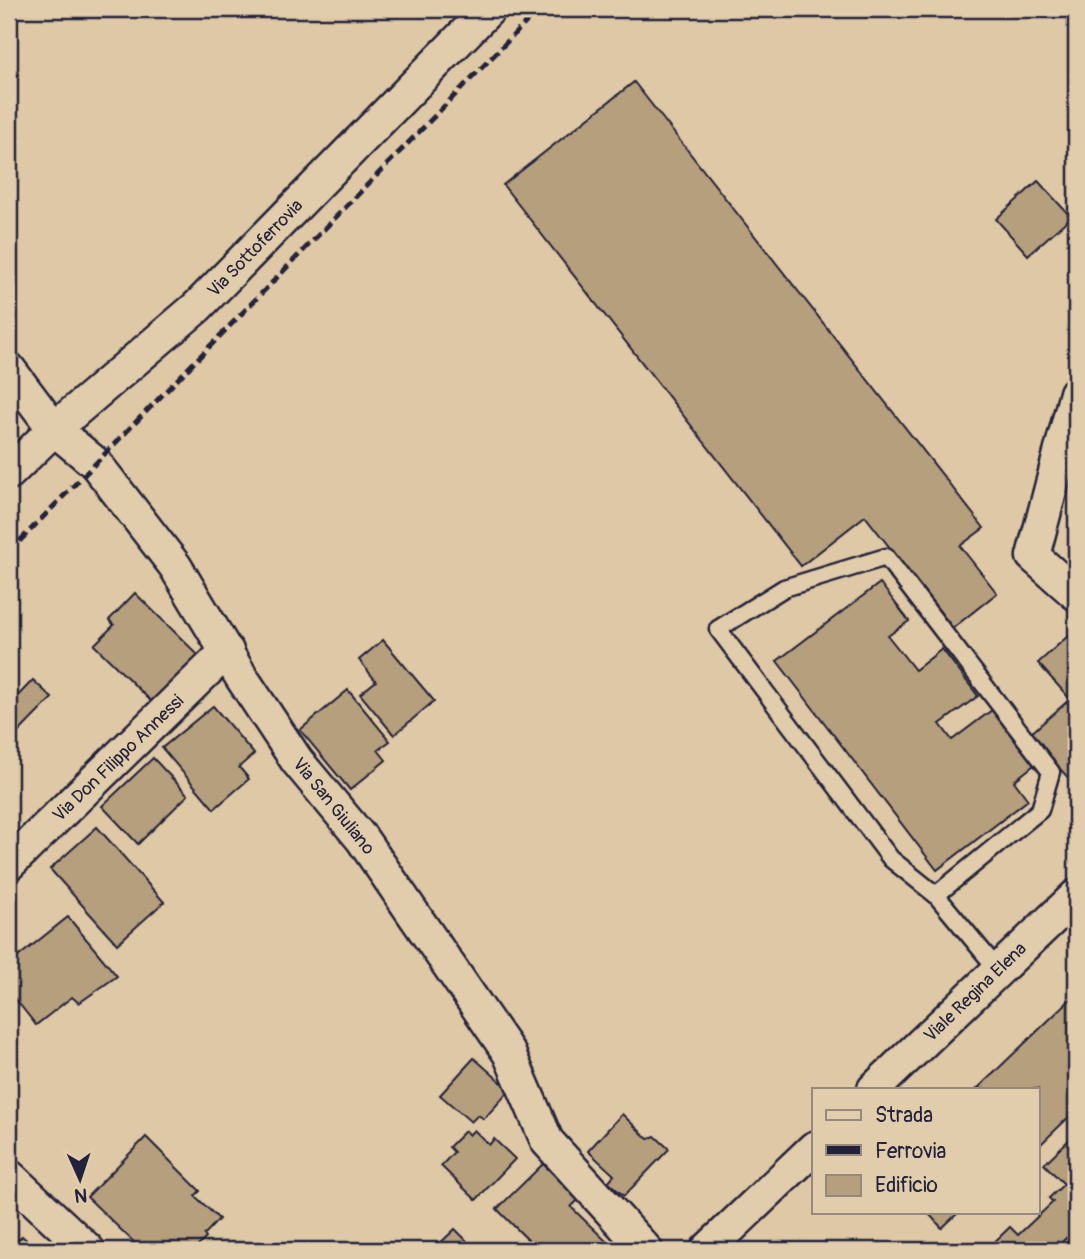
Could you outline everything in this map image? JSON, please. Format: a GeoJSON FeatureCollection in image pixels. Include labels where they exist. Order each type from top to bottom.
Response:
{"type":"FeatureCollection","features":[{"type":"Feature","properties":{"kind":"street","name":"Via Sottoferrovia"},"geometry":{"type":"LineString","coordinates":[[9,472],[54,429],[197,307],[489,9]]}},
{"type":"Feature","properties":{"kind":"street","name":"Via San Giuliano"},"geometry":{"type":"LineString","coordinates":[[9,369],[54,429],[95,463],[175,566],[297,761],[362,839],[502,1042],[547,1142],[646,1250]]}},
{"type":"Feature","properties":{"kind":"street"},"geometry":{"type":"LineString","coordinates":[[1076,393],[1032,556],[1076,594]]}},
{"type":"Feature","properties":{"kind":"street","name":"Via Don Filippo Annessi"},"geometry":{"type":"LineString","coordinates":[[9,864],[227,651]]}},
{"type":"Feature","properties":{"kind":"street","name":"Viale Regina Elena"},"geometry":{"type":"LineString","coordinates":[[875,1088],[1076,896]]}},
{"type":"Feature","properties":{"kind":"street"},"geometry":{"type":"LineString","coordinates":[[707,1250],[812,1150]]}},
{"type":"Feature","properties":{"kind":"street"},"geometry":{"type":"LineString","coordinates":[[9,1176],[88,1250]]}},
{"type":"Feature","properties":{"kind":"lane"},"geometry":{"type":"LineString","coordinates":[[936,895],[1040,810],[1051,772],[886,557],[784,588],[718,629],[891,859],[936,895],[998,970]]}},
{"type":"Feature","properties":{"kind":"building"},"geometry":{"type":"Polygon","coordinates":[[[634,82],[984,528],[960,546],[997,593],[953,628],[865,516],[801,566],[503,185],[634,82]]]}},
{"type":"Feature","properties":{"kind":"building"},"geometry":{"type":"Polygon","coordinates":[[[1038,181],[1071,217],[1028,255],[996,219],[1038,181]]]}},
{"type":"Feature","properties":{"kind":"building"},"geometry":{"type":"Polygon","coordinates":[[[880,583],[909,621],[888,636],[915,670],[942,649],[978,696],[940,724],[952,740],[992,710],[1034,765],[1014,781],[1028,800],[937,870],[777,661],[880,583]]]}},
{"type":"Feature","properties":{"kind":"building"},"geometry":{"type":"Polygon","coordinates":[[[135,593],[199,656],[152,702],[94,645],[114,625],[109,620],[135,593]]]}},
{"type":"Feature","properties":{"kind":"building"},"geometry":{"type":"Polygon","coordinates":[[[1068,636],[1076,644],[1076,780],[1073,783],[1029,735],[1070,699],[1038,663],[1068,636]]]}},
{"type":"Feature","properties":{"kind":"building"},"geometry":{"type":"Polygon","coordinates":[[[383,640],[434,701],[394,735],[360,694],[376,681],[359,660],[383,640]]]}},
{"type":"Feature","properties":{"kind":"building"},"geometry":{"type":"Polygon","coordinates":[[[33,680],[52,698],[9,742],[9,705],[33,680]]]}},
{"type":"Feature","properties":{"kind":"building"},"geometry":{"type":"Polygon","coordinates":[[[348,690],[390,741],[378,750],[386,760],[350,790],[300,730],[348,690]]]}},
{"type":"Feature","properties":{"kind":"building"},"geometry":{"type":"Polygon","coordinates":[[[213,706],[254,754],[239,767],[249,779],[214,809],[162,748],[213,706]]]}},
{"type":"Feature","properties":{"kind":"building"},"geometry":{"type":"Polygon","coordinates":[[[153,758],[188,795],[138,844],[102,806],[153,758]]]}},
{"type":"Feature","properties":{"kind":"building"},"geometry":{"type":"Polygon","coordinates":[[[97,827],[164,902],[117,944],[50,869],[97,827]]]}},
{"type":"Feature","properties":{"kind":"building"},"geometry":{"type":"Polygon","coordinates":[[[68,917],[117,976],[79,1003],[72,997],[36,1025],[9,991],[9,964],[68,917]]]}},
{"type":"Feature","properties":{"kind":"building"},"geometry":{"type":"Polygon","coordinates":[[[1076,994],[1076,1110],[1040,1145],[1040,1088],[978,1088],[1076,994]]]}},
{"type":"Feature","properties":{"kind":"building"},"geometry":{"type":"Polygon","coordinates":[[[474,1058],[510,1090],[484,1119],[478,1115],[471,1122],[440,1095],[474,1058]]]}},
{"type":"Feature","properties":{"kind":"building"},"geometry":{"type":"Polygon","coordinates":[[[622,1114],[648,1139],[655,1136],[669,1149],[624,1196],[608,1182],[614,1175],[588,1151],[622,1114]]]}},
{"type":"Feature","properties":{"kind":"building"},"geometry":{"type":"Polygon","coordinates":[[[474,1130],[489,1145],[494,1139],[515,1159],[476,1200],[441,1166],[454,1152],[449,1147],[465,1131],[469,1135],[474,1130]]]}},
{"type":"Feature","properties":{"kind":"building"},"geometry":{"type":"Polygon","coordinates":[[[1076,1133],[1076,1247],[1066,1238],[1054,1250],[986,1250],[1010,1227],[1018,1235],[1053,1202],[1049,1198],[1064,1184],[1044,1164],[1076,1133]]]}},
{"type":"Feature","properties":{"kind":"building"},"geometry":{"type":"Polygon","coordinates":[[[146,1137],[200,1191],[195,1196],[219,1219],[194,1250],[142,1250],[87,1197],[146,1137]]]}},
{"type":"Feature","properties":{"kind":"building"},"geometry":{"type":"Polygon","coordinates":[[[543,1164],[579,1199],[571,1207],[608,1243],[600,1250],[530,1250],[533,1245],[497,1209],[543,1164]]]}},
{"type":"Feature","properties":{"kind":"building"},"geometry":{"type":"Polygon","coordinates":[[[929,1214],[957,1214],[942,1228],[929,1214]]]}},
{"type":"Feature","properties":{"kind":"building"},"geometry":{"type":"Polygon","coordinates":[[[455,1229],[476,1250],[433,1250],[455,1229]]]}},
{"type":"Feature","properties":{"kind":"building"},"geometry":{"type":"Polygon","coordinates":[[[22,1236],[38,1250],[9,1250],[22,1236]]]}},
{"type":"Feature","properties":{"kind":"railway"},"geometry":{"type":"LineString","coordinates":[[9,552],[539,9]]}}]}
